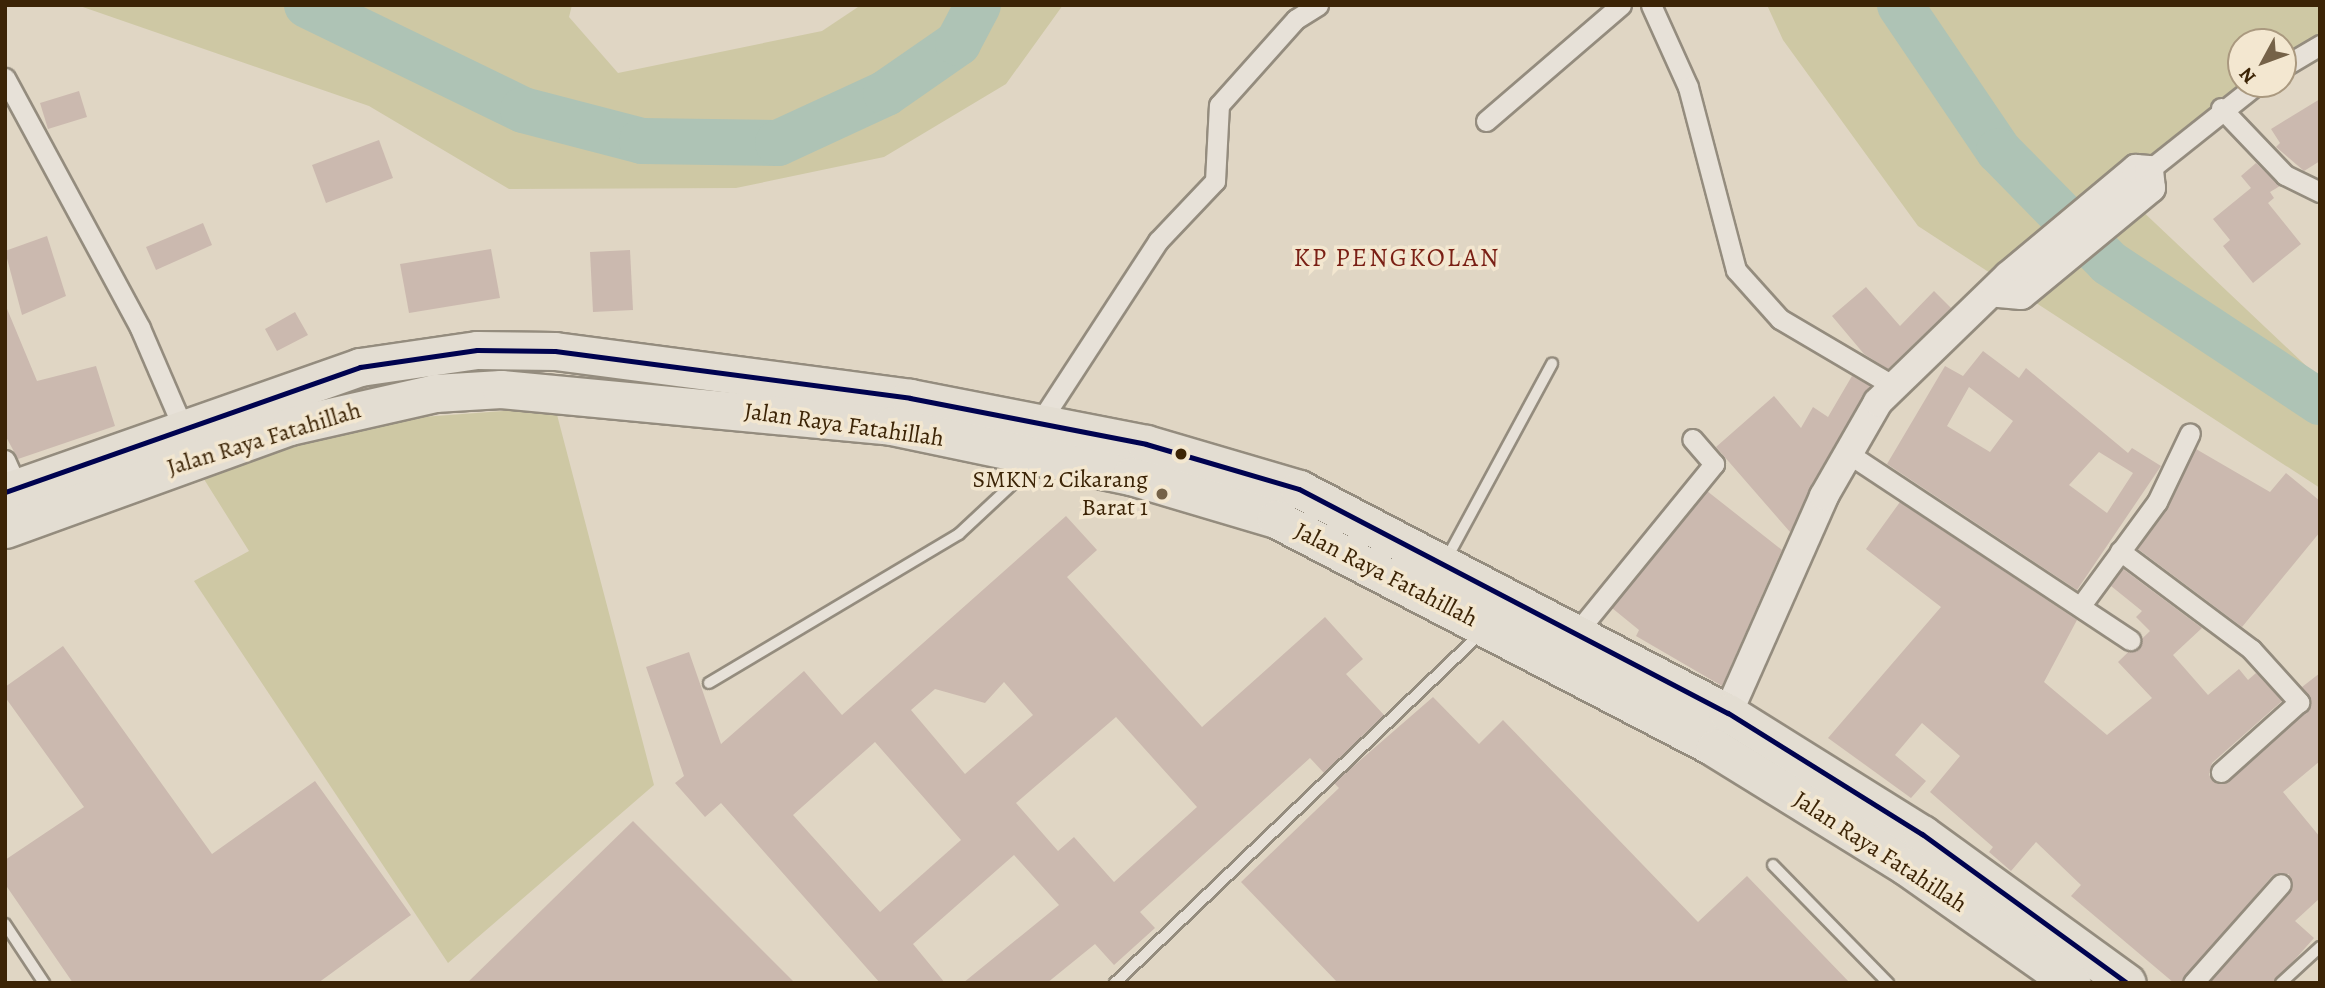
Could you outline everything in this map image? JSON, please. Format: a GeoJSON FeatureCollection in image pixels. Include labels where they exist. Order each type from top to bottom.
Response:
{"type":"FeatureCollection","features":[{"type":"Feature","properties":{"kind":"highway","name":"Jalan Raya Fatahillah"},"geometry":{"type":"LineString","coordinates":[[9,480],[183,428],[360,368],[477,350],[555,351],[1040,422],[1237,467],[1299,489],[1446,561],[1728,713],[1922,834],[2127,983]]}},
{"type":"Feature","properties":{"kind":"highway","name":"Jalan Raya Fatahillah"},"geometry":{"type":"LineString","coordinates":[[5,528],[290,426],[435,393],[562,392],[891,426],[1210,495],[1276,519],[1487,627],[1816,808],[2072,983]]}},
{"type":"Feature","properties":{"kind":"street"},"geometry":{"type":"LineString","coordinates":[[1040,422],[1158,241],[1215,181],[1219,105],[1292,12],[1318,5]]}},
{"type":"Feature","properties":{"kind":"street"},"geometry":{"type":"LineString","coordinates":[[1486,121],[1621,5]]}},
{"type":"Feature","properties":{"kind":"street"},"geometry":{"type":"LineString","coordinates":[[1651,5],[1688,87],[1736,270],[1780,319],[1892,385]]}},
{"type":"Feature","properties":{"kind":"street"},"geometry":{"type":"LineString","coordinates":[[2297,59],[2320,45]]}},
{"type":"Feature","properties":{"kind":"street"},"geometry":{"type":"LineString","coordinates":[[5,78],[140,328],[183,428]]}},
{"type":"Feature","properties":{"kind":"street"},"geometry":{"type":"LineString","coordinates":[[1728,713],[1846,452],[1892,385],[2236,98]]}},
{"type":"Feature","properties":{"kind":"street"},"geometry":{"type":"LineString","coordinates":[[2221,108],[2285,175],[2320,192]]}},
{"type":"Feature","properties":{"kind":"street"},"geometry":{"type":"LineString","coordinates":[[2082,604],[2157,502],[2190,433]]}},
{"type":"Feature","properties":{"kind":"street"},"geometry":{"type":"LineString","coordinates":[[1577,632],[1714,464],[1692,439]]}},
{"type":"Feature","properties":{"kind":"street"},"geometry":{"type":"LineString","coordinates":[[1846,452],[2082,604],[2130,640]]}},
{"type":"Feature","properties":{"kind":"street"},"geometry":{"type":"LineString","coordinates":[[2120,551],[2251,649],[2299,702],[2221,772]]}},
{"type":"Feature","properties":{"kind":"street"},"geometry":{"type":"LineString","coordinates":[[2193,983],[2281,884]]}},
{"type":"Feature","properties":{"kind":"lane"},"geometry":{"type":"LineString","coordinates":[[1446,561],[1552,364]]}},
{"type":"Feature","properties":{"kind":"lane"},"geometry":{"type":"LineString","coordinates":[[709,683],[958,534],[1041,458]]}},
{"type":"Feature","properties":{"kind":"lane"},"geometry":{"type":"LineString","coordinates":[[1115,983],[1487,627]]}},
{"type":"Feature","properties":{"kind":"lane"},"geometry":{"type":"LineString","coordinates":[[1773,865],[1888,983]]}},
{"type":"Feature","properties":{"kind":"lane"},"geometry":{"type":"LineString","coordinates":[[5,924],[44,983]]}},
{"type":"Feature","properties":{"kind":"lane"},"geometry":{"type":"LineString","coordinates":[[2281,983],[2320,947]]}},
{"type":"Feature","properties":{"kind":"shaded area"},"geometry":{"type":"Polygon","coordinates":[[[77,5],[572,5],[569,17],[618,73],[822,31],[861,5],[1063,5],[1006,84],[884,157],[736,188],[509,189],[369,106],[77,5]]]}},
{"type":"Feature","properties":{"kind":"shaded area"},"geometry":{"type":"Polygon","coordinates":[[[1767,5],[2320,5],[2320,34],[2297,48],[2297,28],[2227,28],[2227,97],[2119,189],[2320,379],[2320,488],[1918,226],[1783,40],[1767,5]]]}},
{"type":"Feature","properties":{"kind":"shaded area"},"geometry":{"type":"Polygon","coordinates":[[[555,407],[654,785],[448,963],[194,581],[249,551],[202,476],[382,420],[555,407]]]}},
{"type":"Feature","properties":{"kind":"building"},"geometry":{"type":"Polygon","coordinates":[[[79,91],[87,117],[48,129],[40,103],[79,91]]]}},
{"type":"Feature","properties":{"kind":"building"},"geometry":{"type":"Polygon","coordinates":[[[2320,99],[2320,161],[2304,171],[2276,147],[2280,143],[2271,129],[2320,99]]]}},
{"type":"Feature","properties":{"kind":"building"},"geometry":{"type":"Polygon","coordinates":[[[379,140],[393,178],[326,203],[312,165],[379,140]]]}},
{"type":"Feature","properties":{"kind":"building"},"geometry":{"type":"Polygon","coordinates":[[[2256,163],[2280,186],[2270,192],[2274,198],[2268,203],[2301,244],[2253,283],[2223,246],[2230,240],[2213,219],[2251,188],[2241,176],[2256,163]]]}},
{"type":"Feature","properties":{"kind":"building"},"geometry":{"type":"Polygon","coordinates":[[[203,223],[212,245],[156,270],[146,247],[203,223]]]}},
{"type":"Feature","properties":{"kind":"building"},"geometry":{"type":"Polygon","coordinates":[[[47,236],[66,296],[22,315],[5,251],[47,236]]]}},
{"type":"Feature","properties":{"kind":"building"},"geometry":{"type":"Polygon","coordinates":[[[491,249],[500,298],[409,313],[400,264],[491,249]]]}},
{"type":"Feature","properties":{"kind":"building"},"geometry":{"type":"Polygon","coordinates":[[[630,250],[633,310],[593,312],[590,252],[630,250]]]}},
{"type":"Feature","properties":{"kind":"building"},"geometry":{"type":"Polygon","coordinates":[[[1866,287],[1900,326],[1934,291],[1951,308],[1888,369],[1864,354],[1832,316],[1866,287]]]}},
{"type":"Feature","properties":{"kind":"building"},"geometry":{"type":"Polygon","coordinates":[[[5,304],[37,381],[96,366],[115,426],[18,459],[5,435],[5,304]]]}},
{"type":"Feature","properties":{"kind":"building"},"geometry":{"type":"Polygon","coordinates":[[[295,312],[308,335],[277,351],[265,329],[295,312]]]}},
{"type":"Feature","properties":{"kind":"building"},"geometry":{"type":"Polygon","coordinates":[[[1983,351],[2019,378],[2026,368],[2128,453],[2132,448],[2161,466],[2077,590],[1887,464],[1945,366],[1963,376],[1983,351]],[[1969,387],[1947,426],[1990,452],[2013,421],[1969,387]],[[2099,452],[2069,485],[2107,513],[2133,473],[2099,452]]]}},
{"type":"Feature","properties":{"kind":"building"},"geometry":{"type":"Polygon","coordinates":[[[1852,376],[1870,386],[1790,532],[1716,447],[1774,396],[1801,428],[1813,407],[1828,417],[1852,376]]]}},
{"type":"Feature","properties":{"kind":"building"},"geometry":{"type":"Polygon","coordinates":[[[2196,449],[2270,492],[2286,473],[2320,501],[2320,532],[2242,627],[2138,549],[2168,507],[2196,449]]]}},
{"type":"Feature","properties":{"kind":"building"},"geometry":{"type":"Polygon","coordinates":[[[1707,491],[1782,550],[1722,686],[1636,636],[1639,630],[1612,608],[1707,491]]]}},
{"type":"Feature","properties":{"kind":"building"},"geometry":{"type":"Polygon","coordinates":[[[1900,502],[2077,620],[2044,682],[2107,735],[2152,698],[2118,662],[2150,631],[2136,617],[2142,611],[2111,586],[2123,569],[2202,628],[2173,655],[2208,695],[2239,669],[2248,680],[2256,673],[2282,701],[2212,763],[2209,775],[2217,783],[2229,781],[2307,711],[2311,700],[2302,687],[2320,673],[2320,761],[2283,792],[2320,837],[2320,898],[2295,921],[2314,938],[2274,983],[2210,983],[2290,892],[2289,874],[2272,876],[2181,983],[2174,983],[2071,896],[2081,885],[2036,842],[2011,871],[1989,852],[1993,847],[1930,792],[1960,756],[1922,723],[1895,755],[1926,781],[1911,798],[1828,738],[1941,607],[1866,549],[1900,502]]]}},
{"type":"Feature","properties":{"kind":"building"},"geometry":{"type":"Polygon","coordinates":[[[1066,516],[1097,550],[1067,577],[1202,727],[1325,617],[1363,659],[1346,674],[1384,715],[1324,773],[1310,758],[1140,912],[1155,928],[1114,965],[1095,944],[1047,983],[963,983],[1059,905],[1014,855],[913,944],[945,983],[880,983],[721,803],[705,817],[675,783],[684,776],[646,667],[689,652],[721,744],[804,671],[842,715],[1066,516]],[[1004,682],[985,703],[935,689],[911,710],[965,774],[1033,715],[1004,682]],[[1116,717],[1016,803],[1058,851],[1074,837],[1114,882],[1197,807],[1116,717]],[[875,742],[793,815],[880,912],[961,840],[875,742]]]}},
{"type":"Feature","properties":{"kind":"building"},"geometry":{"type":"Polygon","coordinates":[[[63,646],[212,854],[315,781],[411,915],[318,983],[73,983],[5,884],[5,860],[84,807],[5,697],[5,687],[63,646]]]}},
{"type":"Feature","properties":{"kind":"building"},"geometry":{"type":"Polygon","coordinates":[[[1433,697],[1479,744],[1503,720],[1698,922],[1747,876],[1850,983],[1338,983],[1241,882],[1339,788],[1334,783],[1433,697]]]}},
{"type":"Feature","properties":{"kind":"building"},"geometry":{"type":"Polygon","coordinates":[[[633,821],[795,983],[467,983],[633,821]]]}},
{"type":"Feature","properties":{"kind":"waterway"},"geometry":{"type":"LineString","coordinates":[[307,5],[523,110],[642,141],[778,143],[886,93],[958,43],[978,5]]}},
{"type":"Feature","properties":{"kind":"waterway"},"geometry":{"type":"LineString","coordinates":[[1900,5],[1999,151],[2109,263],[2320,402]]}},
{"type":"Feature","properties":{"kind":"transit line","name":"1"},"geometry":{"type":"LineString","coordinates":[[5,492],[360,367],[477,350],[555,351],[910,398],[1146,444],[1299,489],[1728,713],[1922,834],[2127,983]]}},
{"type":"Feature","properties":{"kind":"place","name":"SMKN 2 Cikarang Barat 1"},"geometry":{"type":"Point","coordinates":[1162,494]}},
{"type":"Feature","properties":{"kind":"district","name":"KP PENGKOLAN"},"geometry":{"type":"Point","coordinates":[1397,258]}}]}
